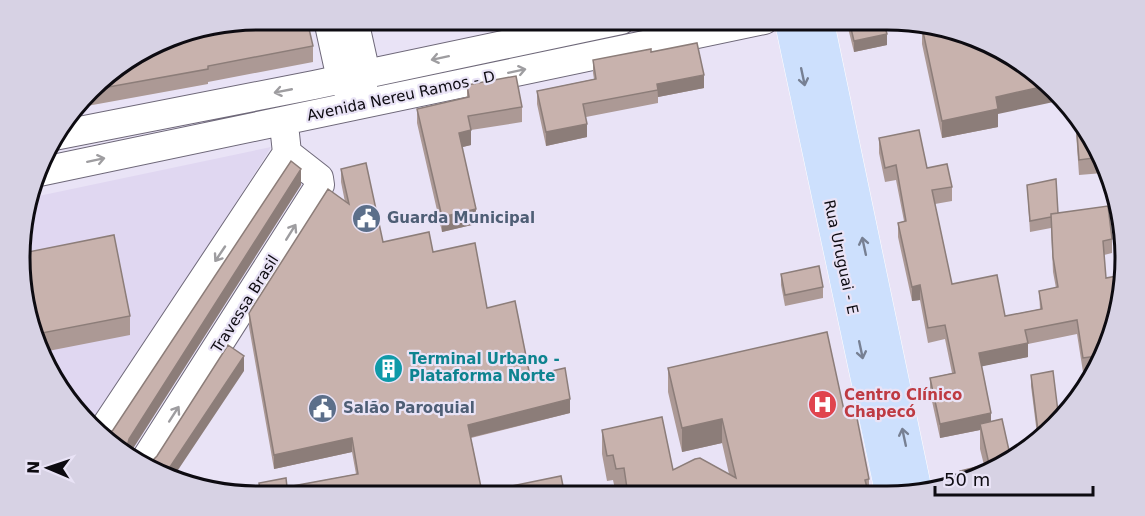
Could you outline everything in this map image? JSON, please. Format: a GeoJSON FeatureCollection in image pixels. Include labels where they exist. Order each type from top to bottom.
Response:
{"type":"FeatureCollection","features":[{"type":"Feature","properties":{"kind":"main road","name":"Rua Uruguai - E"},"geometry":{"type":"LineString","coordinates":[[793,30],[890,486]]}},
{"type":"Feature","properties":{"kind":"main road","name":"Rua Uruguai - E"},"geometry":{"type":"LineString","coordinates":[[819,30],[914,484]]}},
{"type":"Feature","properties":{"kind":"street"},"geometry":{"type":"LineString","coordinates":[[332,30],[353,77]]}},
{"type":"Feature","properties":{"kind":"street"},"geometry":{"type":"LineString","coordinates":[[354,30],[353,77],[357,105]]}},
{"type":"Feature","properties":{"kind":"street","name":"Avenida Nereu Ramos - D"},"geometry":{"type":"LineString","coordinates":[[67,134],[353,77],[574,30]]}},
{"type":"Feature","properties":{"kind":"street","name":"Avenida Nereu Ramos - D"},"geometry":{"type":"LineString","coordinates":[[47,170],[716,30]]}},
{"type":"Feature","properties":{"kind":"street"},"geometry":{"type":"LineString","coordinates":[[105,427],[287,153],[283,120]]}},
{"type":"Feature","properties":{"kind":"street","name":"Travessa Brasil"},"geometry":{"type":"LineString","coordinates":[[146,456],[320,185],[319,178],[287,153]]}},
{"type":"Feature","properties":{"kind":"shaded area"},"geometry":{"type":"Polygon","coordinates":[[[271,147],[97,419],[68,385],[47,345],[34,302],[30,273],[30,243],[39,196],[271,147]]]}},
{"type":"Feature","properties":{"kind":"building"},"geometry":{"type":"Polygon","coordinates":[[[243,30],[309,30],[313,46],[208,66],[208,69],[108,87],[131,68],[171,47],[199,38],[243,30]]]}},
{"type":"Feature","properties":{"kind":"building"},"geometry":{"type":"Polygon","coordinates":[[[851,30],[886,30],[887,34],[854,41],[851,30]]]}},
{"type":"Feature","properties":{"kind":"building"},"geometry":{"type":"Polygon","coordinates":[[[923,33],[974,47],[1014,68],[1038,88],[996,97],[998,109],[942,121],[923,33]]]}},
{"type":"Feature","properties":{"kind":"building"},"geometry":{"type":"Polygon","coordinates":[[[697,43],[704,75],[657,84],[658,90],[583,104],[587,124],[546,132],[537,91],[596,79],[593,60],[697,43]]]}},
{"type":"Feature","properties":{"kind":"building"},"geometry":{"type":"Polygon","coordinates":[[[516,76],[522,107],[468,116],[471,130],[459,133],[476,209],[442,217],[417,109],[469,97],[467,85],[516,76]]]}},
{"type":"Feature","properties":{"kind":"building"},"geometry":{"type":"Polygon","coordinates":[[[919,130],[927,168],[947,164],[952,187],[932,190],[952,284],[997,275],[1005,316],[1042,309],[1039,291],[1058,287],[1053,257],[1051,214],[1108,206],[1112,239],[1103,241],[1106,278],[1115,276],[1107,317],[1092,357],[1083,358],[1077,320],[1025,330],[1028,343],[979,353],[991,413],[940,424],[930,378],[955,373],[945,325],[928,328],[920,285],[912,287],[898,223],[906,221],[896,165],[885,168],[879,138],[919,130]]]}},
{"type":"Feature","properties":{"kind":"building"},"geometry":{"type":"Polygon","coordinates":[[[1077,131],[1092,158],[1079,160],[1077,131]]]}},
{"type":"Feature","properties":{"kind":"building"},"geometry":{"type":"Polygon","coordinates":[[[291,161],[301,169],[129,439],[127,445],[111,432],[291,161]]]}},
{"type":"Feature","properties":{"kind":"building"},"geometry":{"type":"Polygon","coordinates":[[[366,163],[383,242],[429,232],[433,252],[475,243],[487,308],[515,301],[530,376],[565,368],[570,399],[468,425],[481,486],[292,486],[358,474],[352,438],[274,455],[249,313],[328,189],[349,204],[341,169],[366,163]]]}},
{"type":"Feature","properties":{"kind":"building"},"geometry":{"type":"Polygon","coordinates":[[[1056,179],[1058,213],[1051,214],[1051,217],[1030,221],[1027,185],[1056,179]]]}},
{"type":"Feature","properties":{"kind":"building"},"geometry":{"type":"Polygon","coordinates":[[[114,235],[130,316],[43,333],[34,302],[30,252],[114,235]]]}},
{"type":"Feature","properties":{"kind":"building"},"geometry":{"type":"Polygon","coordinates":[[[819,266],[823,287],[785,295],[781,274],[819,266]]]}},
{"type":"Feature","properties":{"kind":"building"},"geometry":{"type":"Polygon","coordinates":[[[827,332],[845,415],[856,413],[869,479],[865,480],[867,486],[627,486],[624,468],[616,469],[613,455],[607,456],[602,430],[662,417],[673,470],[700,458],[736,478],[722,419],[682,428],[668,368],[827,332]]]}},
{"type":"Feature","properties":{"kind":"building"},"geometry":{"type":"Polygon","coordinates":[[[228,345],[244,356],[169,468],[153,460],[228,345]]]}},
{"type":"Feature","properties":{"kind":"building"},"geometry":{"type":"Polygon","coordinates":[[[1053,371],[1058,408],[1038,428],[1031,375],[1053,371]]]}},
{"type":"Feature","properties":{"kind":"building"},"geometry":{"type":"Polygon","coordinates":[[[1002,419],[1009,451],[988,462],[980,424],[1002,419]]]}},
{"type":"Feature","properties":{"kind":"building"},"geometry":{"type":"Polygon","coordinates":[[[979,466],[961,474],[960,471],[979,466]]]}},
{"type":"Feature","properties":{"kind":"building"},"geometry":{"type":"Polygon","coordinates":[[[561,476],[563,486],[512,486],[561,476]]]}},
{"type":"Feature","properties":{"kind":"building"},"geometry":{"type":"Polygon","coordinates":[[[286,478],[287,486],[259,486],[259,483],[286,478]]]}},
{"type":"Feature","properties":{"kind":"place","name":"Guarda Municipal"},"geometry":{"type":"Point","coordinates":[366,218]}},
{"type":"Feature","properties":{"kind":"place","name":"Terminal Urbano - Plataforma Norte"},"geometry":{"type":"Point","coordinates":[388,368]}},
{"type":"Feature","properties":{"kind":"place","name":"Centro Clínico Chapecó"},"geometry":{"type":"Point","coordinates":[823,404]}},
{"type":"Feature","properties":{"kind":"place","name":"Salão Paroquial"},"geometry":{"type":"Point","coordinates":[322,408]}}]}
